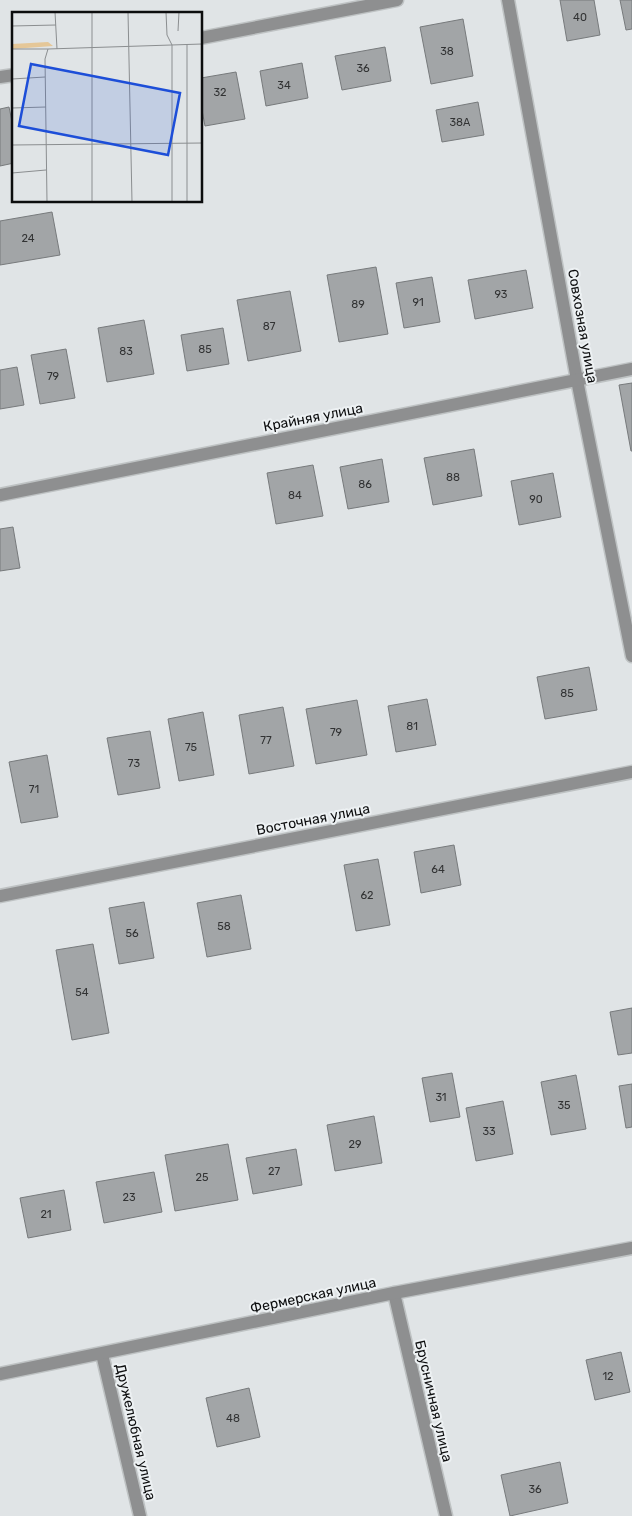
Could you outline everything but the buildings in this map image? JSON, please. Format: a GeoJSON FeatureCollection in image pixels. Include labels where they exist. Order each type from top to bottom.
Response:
{"type":"FeatureCollection","features":[{"type":"Feature","properties":{"kind":"street"},"geometry":{"type":"LineString","coordinates":[[202,38],[397,0]]}},
{"type":"Feature","properties":{"kind":"street","name":"Совхозная улица"},"geometry":{"type":"LineString","coordinates":[[508,0],[577,380],[632,656]]}},
{"type":"Feature","properties":{"kind":"street","name":"Крайняя улица"},"geometry":{"type":"LineString","coordinates":[[0,495],[632,368]]}},
{"type":"Feature","properties":{"kind":"street","name":"Восточная улица"},"geometry":{"type":"LineString","coordinates":[[0,896],[632,772]]}},
{"type":"Feature","properties":{"kind":"street","name":"Фермерская улица"},"geometry":{"type":"LineString","coordinates":[[0,1374],[632,1248]]}},
{"type":"Feature","properties":{"kind":"street","name":"Брусничная улица"},"geometry":{"type":"LineString","coordinates":[[394,1294],[446,1516]]}},
{"type":"Feature","properties":{"kind":"street","name":"Дружелюбная улица"},"geometry":{"type":"LineString","coordinates":[[102,1354],[140,1516]]}}]}
